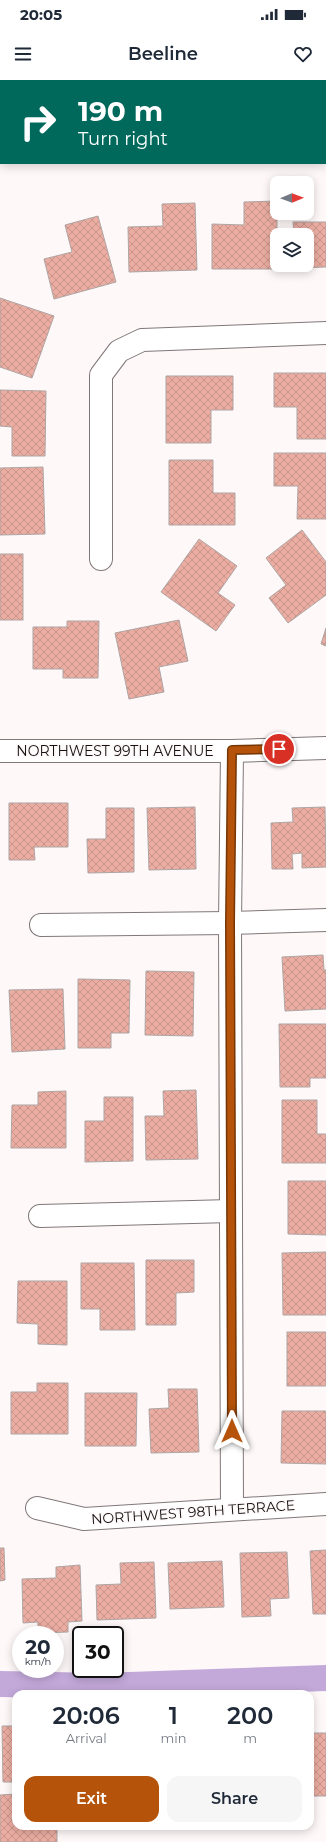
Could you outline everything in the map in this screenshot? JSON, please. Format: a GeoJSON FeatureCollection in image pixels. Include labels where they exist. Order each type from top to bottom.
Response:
{"type":"FeatureCollection","features":[{"type":"Feature","properties":{"kind":"street"},"geometry":{"type":"LineString","coordinates":[[101,559],[101,375],[118,351],[142,340],[326,333]]}},
{"type":"Feature","properties":{"kind":"street","name":"NORTHWEST 99TH AVENUE"},"geometry":{"type":"LineString","coordinates":[[0,751],[326,748]]}},
{"type":"Feature","properties":{"kind":"street"},"geometry":{"type":"LineString","coordinates":[[232,750],[230,923],[232,1509]]}},
{"type":"Feature","properties":{"kind":"street"},"geometry":{"type":"LineString","coordinates":[[41,924],[230,923],[326,920]]}},
{"type":"Feature","properties":{"kind":"street"},"geometry":{"type":"LineString","coordinates":[[40,1216],[231,1211]]}},
{"type":"Feature","properties":{"kind":"street","name":"NORTHWEST 98TH TERRACE"},"geometry":{"type":"LineString","coordinates":[[37,1508],[84,1519],[326,1504]]}},
{"type":"Feature","properties":{"kind":"building"},"geometry":{"type":"Polygon","coordinates":[[[270,201],[270,220],[277,220],[277,228],[270,228],[270,269],[212,269],[212,224],[244,225],[244,202],[270,201]]]}},
{"type":"Feature","properties":{"kind":"building"},"geometry":{"type":"Polygon","coordinates":[[[195,203],[197,270],[129,272],[128,227],[163,226],[162,204],[195,203]]]}},
{"type":"Feature","properties":{"kind":"building"},"geometry":{"type":"Polygon","coordinates":[[[98,216],[116,282],[54,299],[44,259],[72,252],[65,225],[98,216]]]}},
{"type":"Feature","properties":{"kind":"building"},"geometry":{"type":"Polygon","coordinates":[[[293,222],[326,222],[326,267],[314,267],[314,228],[293,228],[293,222]]]}},
{"type":"Feature","properties":{"kind":"building"},"geometry":{"type":"Polygon","coordinates":[[[0,298],[54,316],[32,378],[0,367],[0,298]]]}},
{"type":"Feature","properties":{"kind":"building"},"geometry":{"type":"Polygon","coordinates":[[[274,373],[326,373],[326,439],[297,439],[297,407],[274,407],[274,373]]]}},
{"type":"Feature","properties":{"kind":"building"},"geometry":{"type":"Polygon","coordinates":[[[166,376],[233,376],[233,410],[211,410],[211,443],[166,443],[166,376]]]}},
{"type":"Feature","properties":{"kind":"building"},"geometry":{"type":"Polygon","coordinates":[[[0,390],[46,391],[45,456],[12,456],[12,427],[0,426],[0,390]]]}},
{"type":"Feature","properties":{"kind":"building"},"geometry":{"type":"Polygon","coordinates":[[[274,453],[326,453],[326,519],[297,519],[298,486],[274,486],[274,453]]]}},
{"type":"Feature","properties":{"kind":"building"},"geometry":{"type":"Polygon","coordinates":[[[169,460],[213,460],[213,493],[235,493],[235,525],[169,525],[169,460]]]}},
{"type":"Feature","properties":{"kind":"building"},"geometry":{"type":"Polygon","coordinates":[[[43,467],[45,534],[0,535],[0,468],[43,467]]]}},
{"type":"Feature","properties":{"kind":"building"},"geometry":{"type":"Polygon","coordinates":[[[302,530],[326,562],[326,595],[288,623],[269,598],[286,585],[266,558],[302,530]]]}},
{"type":"Feature","properties":{"kind":"building"},"geometry":{"type":"Polygon","coordinates":[[[199,539],[237,566],[218,593],[235,605],[216,631],[161,592],[199,539]]]}},
{"type":"Feature","properties":{"kind":"building"},"geometry":{"type":"Polygon","coordinates":[[[0,554],[23,554],[23,620],[0,620],[0,554]]]}},
{"type":"Feature","properties":{"kind":"building"},"geometry":{"type":"Polygon","coordinates":[[[179,620],[188,661],[159,667],[164,692],[129,699],[115,633],[179,620]]]}},
{"type":"Feature","properties":{"kind":"building"},"geometry":{"type":"Polygon","coordinates":[[[67,621],[99,621],[98,678],[63,678],[63,669],[33,669],[33,627],[67,627],[67,621]]]}},
{"type":"Feature","properties":{"kind":"building"},"geometry":{"type":"Polygon","coordinates":[[[326,628],[326,646],[321,644],[326,628]]]}},
{"type":"Feature","properties":{"kind":"building"},"geometry":{"type":"Polygon","coordinates":[[[9,803],[68,803],[68,847],[34,847],[35,860],[9,860],[9,803]]]}},
{"type":"Feature","properties":{"kind":"building"},"geometry":{"type":"Polygon","coordinates":[[[195,807],[196,869],[149,870],[147,808],[195,807]]]}},
{"type":"Feature","properties":{"kind":"building"},"geometry":{"type":"Polygon","coordinates":[[[325,807],[326,867],[302,868],[302,853],[292,854],[293,869],[272,869],[271,823],[293,822],[292,808],[325,807]]]}},
{"type":"Feature","properties":{"kind":"building"},"geometry":{"type":"Polygon","coordinates":[[[106,808],[134,808],[134,872],[88,873],[87,839],[106,839],[106,808]]]}},
{"type":"Feature","properties":{"kind":"building"},"geometry":{"type":"Polygon","coordinates":[[[323,955],[324,970],[326,970],[326,1009],[285,1011],[282,957],[323,955]]]}},
{"type":"Feature","properties":{"kind":"building"},"geometry":{"type":"Polygon","coordinates":[[[146,971],[194,972],[193,1036],[145,1035],[146,971]]]}},
{"type":"Feature","properties":{"kind":"building"},"geometry":{"type":"Polygon","coordinates":[[[78,979],[130,980],[129,1033],[111,1033],[111,1048],[78,1048],[78,979]]]}},
{"type":"Feature","properties":{"kind":"building"},"geometry":{"type":"Polygon","coordinates":[[[63,989],[65,1049],[12,1052],[9,990],[63,989]]]}},
{"type":"Feature","properties":{"kind":"building"},"geometry":{"type":"Polygon","coordinates":[[[279,1024],[326,1024],[326,1078],[310,1078],[310,1087],[280,1087],[279,1024]]]}},
{"type":"Feature","properties":{"kind":"building"},"geometry":{"type":"Polygon","coordinates":[[[196,1090],[198,1159],[146,1160],[145,1116],[164,1116],[163,1091],[196,1090]]]}},
{"type":"Feature","properties":{"kind":"building"},"geometry":{"type":"Polygon","coordinates":[[[66,1091],[66,1148],[11,1148],[12,1105],[38,1105],[38,1092],[66,1091]]]}},
{"type":"Feature","properties":{"kind":"building"},"geometry":{"type":"Polygon","coordinates":[[[104,1097],[133,1097],[133,1161],[85,1162],[85,1121],[104,1121],[104,1097]]]}},
{"type":"Feature","properties":{"kind":"building"},"geometry":{"type":"Polygon","coordinates":[[[282,1100],[317,1100],[317,1134],[326,1134],[326,1163],[282,1163],[282,1100]]]}},
{"type":"Feature","properties":{"kind":"building"},"geometry":{"type":"Polygon","coordinates":[[[288,1181],[326,1181],[326,1235],[288,1234],[288,1181]]]}},
{"type":"Feature","properties":{"kind":"building"},"geometry":{"type":"Polygon","coordinates":[[[326,1252],[326,1315],[283,1315],[282,1253],[326,1252]]]}},
{"type":"Feature","properties":{"kind":"building"},"geometry":{"type":"Polygon","coordinates":[[[146,1260],[194,1260],[194,1292],[176,1293],[176,1325],[146,1325],[146,1260]]]}},
{"type":"Feature","properties":{"kind":"building"},"geometry":{"type":"Polygon","coordinates":[[[81,1263],[134,1263],[135,1330],[100,1330],[100,1309],[81,1309],[81,1263]]]}},
{"type":"Feature","properties":{"kind":"building"},"geometry":{"type":"Polygon","coordinates":[[[18,1281],[67,1281],[67,1345],[38,1344],[38,1324],[17,1323],[18,1281]]]}},
{"type":"Feature","properties":{"kind":"building"},"geometry":{"type":"Polygon","coordinates":[[[287,1332],[326,1332],[326,1386],[287,1386],[287,1332]]]}},
{"type":"Feature","properties":{"kind":"building"},"geometry":{"type":"Polygon","coordinates":[[[37,1383],[68,1383],[68,1434],[11,1434],[11,1392],[37,1392],[37,1383]]]}},
{"type":"Feature","properties":{"kind":"building"},"geometry":{"type":"Polygon","coordinates":[[[168,1389],[197,1389],[199,1452],[151,1453],[149,1409],[169,1408],[168,1389]]]}},
{"type":"Feature","properties":{"kind":"building"},"geometry":{"type":"Polygon","coordinates":[[[85,1393],[137,1393],[136,1446],[85,1446],[85,1393]]]}},
{"type":"Feature","properties":{"kind":"building"},"geometry":{"type":"Polygon","coordinates":[[[282,1411],[326,1411],[326,1464],[281,1463],[282,1411]]]}},
{"type":"Feature","properties":{"kind":"building"},"geometry":{"type":"Polygon","coordinates":[[[0,1548],[4,1548],[5,1580],[0,1581],[0,1548]]]}},
{"type":"Feature","properties":{"kind":"building"},"geometry":{"type":"Polygon","coordinates":[[[326,1550],[326,1614],[313,1614],[310,1551],[326,1550]]]}},
{"type":"Feature","properties":{"kind":"building"},"geometry":{"type":"Polygon","coordinates":[[[287,1552],[289,1598],[270,1599],[271,1616],[242,1617],[240,1553],[287,1552]]]}},
{"type":"Feature","properties":{"kind":"building"},"geometry":{"type":"Polygon","coordinates":[[[222,1561],[224,1607],[170,1609],[168,1563],[222,1561]]]}},
{"type":"Feature","properties":{"kind":"building"},"geometry":{"type":"Polygon","coordinates":[[[154,1562],[156,1618],[97,1620],[96,1585],[121,1584],[120,1563],[154,1562]]]}},
{"type":"Feature","properties":{"kind":"building"},"geometry":{"type":"Polygon","coordinates":[[[80,1565],[82,1621],[68,1622],[68,1632],[64,1632],[64,1626],[38,1626],[38,1622],[23,1623],[22,1579],[56,1578],[56,1567],[80,1565]]]}},
{"type":"Feature","properties":{"kind":"building"},"geometry":{"type":"Polygon","coordinates":[[[2,1726],[12,1726],[12,1782],[3,1782],[2,1726]]]}},
{"type":"Feature","properties":{"kind":"building"},"geometry":{"type":"Polygon","coordinates":[[[314,1733],[326,1733],[326,1796],[314,1796],[314,1733]]]}},
{"type":"Feature","properties":{"kind":"building"},"geometry":{"type":"Polygon","coordinates":[[[12,1794],[12,1830],[57,1830],[57,1842],[0,1842],[0,1795],[12,1794]]]}},
{"type":"Feature","properties":{"kind":"waterway"},"geometry":{"type":"LineString","coordinates":[[0,1684],[101,1686],[326,1678]]}},
{"type":"Feature","properties":{"kind":"route"},"geometry":{"type":"LineString","coordinates":[[232,1431],[230,923],[232,750],[279,749]]}}]}
